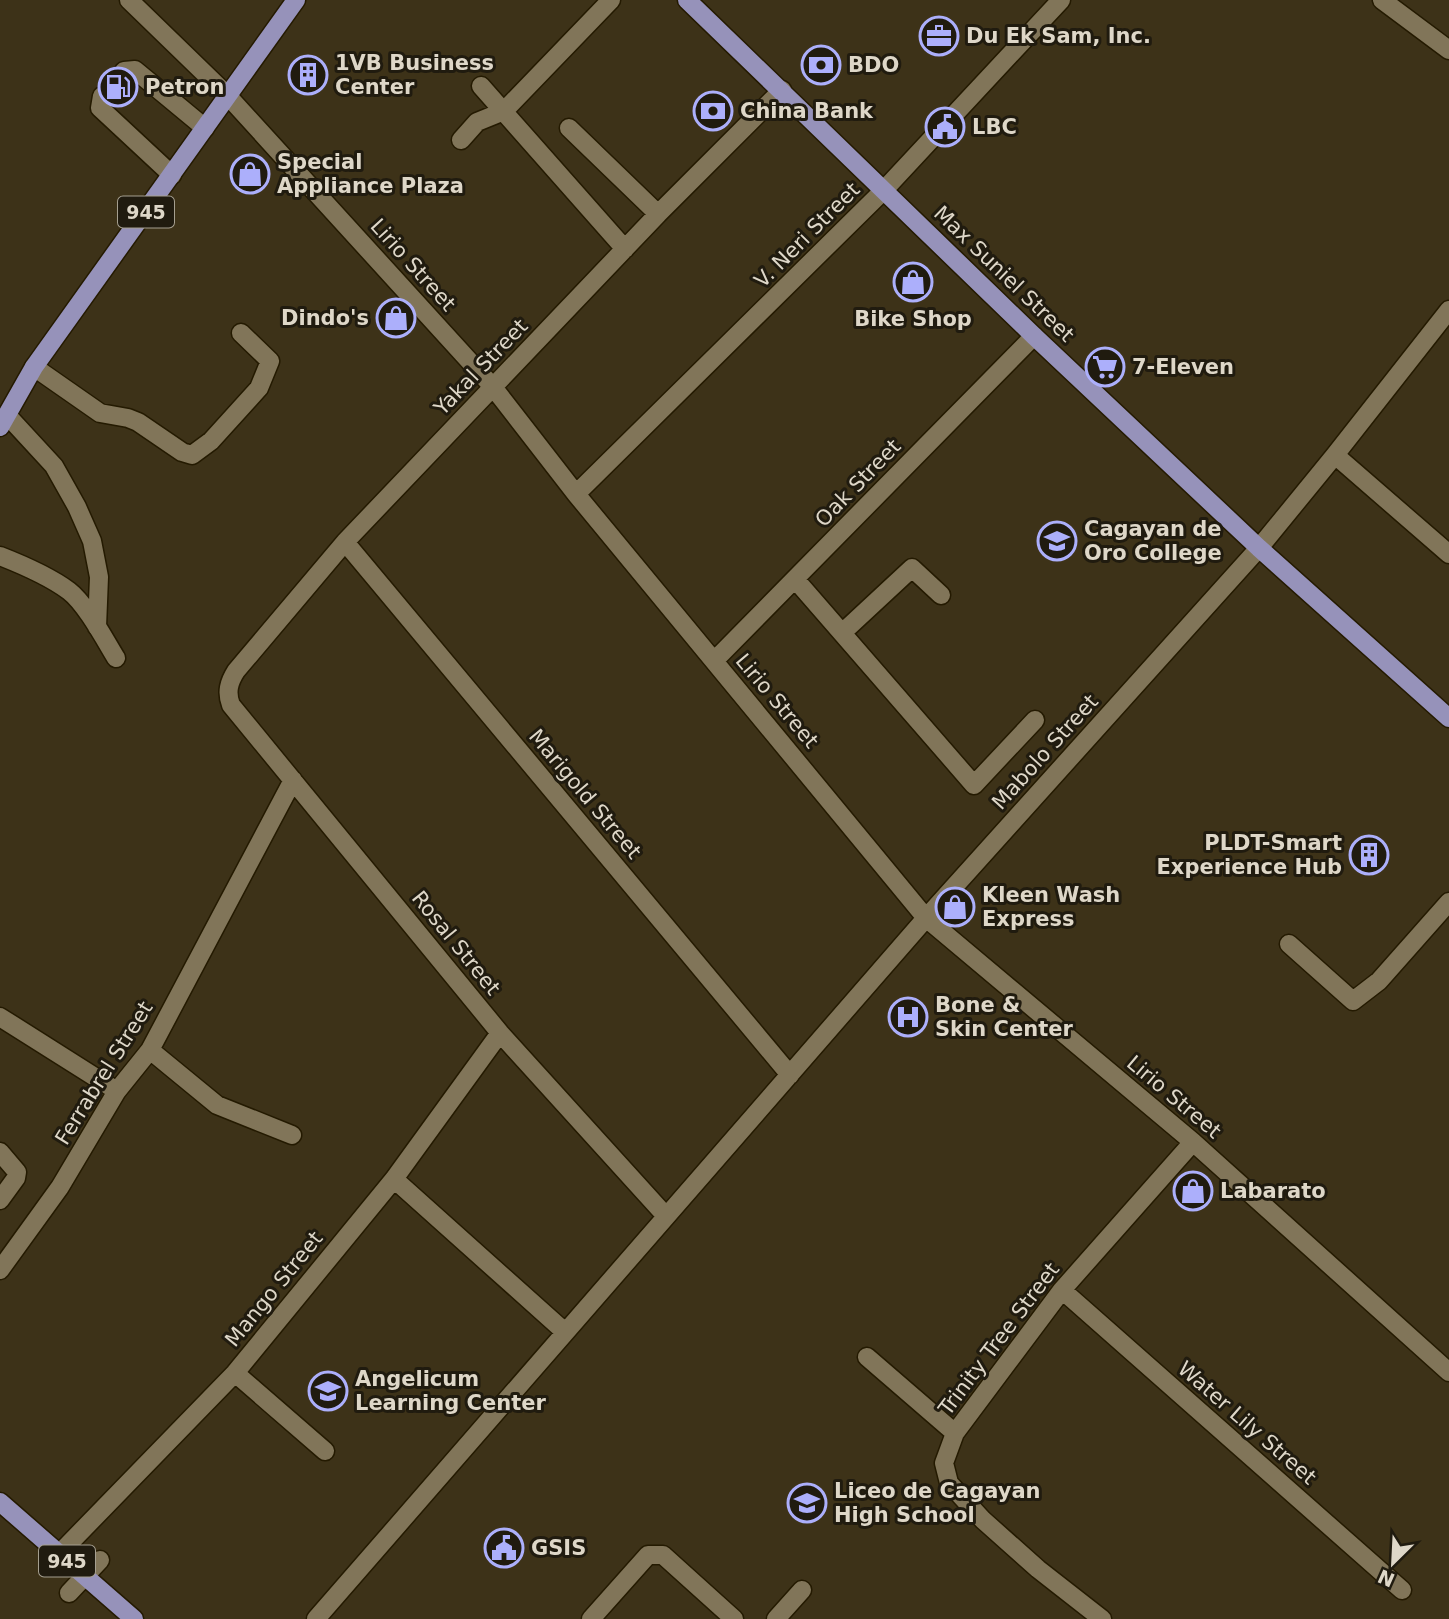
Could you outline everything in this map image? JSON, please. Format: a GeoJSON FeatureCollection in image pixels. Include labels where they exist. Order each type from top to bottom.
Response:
{"type":"FeatureCollection","features":[{"type":"Feature","properties":{"kind":"main road","name":"945"},"geometry":{"type":"LineString","coordinates":[[3,421],[34,367],[296,0]]}},
{"type":"Feature","properties":{"kind":"main road","name":"Max Suniel Street"},"geometry":{"type":"LineString","coordinates":[[687,0],[1034,336],[1259,548],[1449,718]]}},
{"type":"Feature","properties":{"kind":"main road","name":"945"},"geometry":{"type":"LineString","coordinates":[[0,1502],[134,1619]]}},
{"type":"Feature","properties":{"kind":"street","name":"Lirio Street"},"geometry":{"type":"LineString","coordinates":[[129,0],[228,96],[493,387],[576,494],[926,918],[1193,1142],[1449,1372]]}},
{"type":"Feature","properties":{"kind":"street"},"geometry":{"type":"LineString","coordinates":[[461,140],[477,122],[504,111],[611,0]]}},
{"type":"Feature","properties":{"kind":"street","name":"V. Neri Street"},"geometry":{"type":"LineString","coordinates":[[576,494],[884,190],[1061,0]]}},
{"type":"Feature","properties":{"kind":"street"},"geometry":{"type":"LineString","coordinates":[[1382,0],[1449,50]]}},
{"type":"Feature","properties":{"kind":"street"},"geometry":{"type":"LineString","coordinates":[[124,71],[135,70],[205,128]]}},
{"type":"Feature","properties":{"kind":"street"},"geometry":{"type":"LineString","coordinates":[[481,86],[625,249]]}},
{"type":"Feature","properties":{"kind":"street","name":"Yakal Street"},"geometry":{"type":"LineString","coordinates":[[228,688],[236,671],[345,542],[658,214],[782,90]]}},
{"type":"Feature","properties":{"kind":"street"},"geometry":{"type":"LineString","coordinates":[[102,96],[100,108],[172,175]]}},
{"type":"Feature","properties":{"kind":"street"},"geometry":{"type":"LineString","coordinates":[[569,128],[658,214]]}},
{"type":"Feature","properties":{"kind":"street","name":"Mabolo Street"},"geometry":{"type":"LineString","coordinates":[[316,1619],[926,918],[1259,548],[1449,310]]}},
{"type":"Feature","properties":{"kind":"street"},"geometry":{"type":"LineString","coordinates":[[34,367],[100,413],[138,422],[182,452],[192,455],[211,441],[259,387],[271,361],[241,333]]}},
{"type":"Feature","properties":{"kind":"street","name":"Oak Street"},"geometry":{"type":"LineString","coordinates":[[714,662],[1034,336]]}},
{"type":"Feature","properties":{"kind":"street"},"geometry":{"type":"LineString","coordinates":[[3,421],[54,466],[82,518],[92,541],[99,577],[97,627]]}},
{"type":"Feature","properties":{"kind":"street"},"geometry":{"type":"LineString","coordinates":[[1335,456],[1449,554]]}},
{"type":"Feature","properties":{"kind":"street","name":"Marigold Street"},"geometry":{"type":"LineString","coordinates":[[345,542],[790,1074]]}},
{"type":"Feature","properties":{"kind":"street"},"geometry":{"type":"LineString","coordinates":[[0,556],[70,592],[97,627],[116,658]]}},
{"type":"Feature","properties":{"kind":"street"},"geometry":{"type":"LineString","coordinates":[[842,633],[912,568],[941,595]]}},
{"type":"Feature","properties":{"kind":"street"},"geometry":{"type":"LineString","coordinates":[[795,579],[974,785],[1035,720]]}},
{"type":"Feature","properties":{"kind":"street","name":"Rosal Street"},"geometry":{"type":"LineString","coordinates":[[228,688],[232,705],[500,1033],[665,1215]]}},
{"type":"Feature","properties":{"kind":"street","name":"Ferrabrel Street"},"geometry":{"type":"LineString","coordinates":[[0,1270],[60,1187],[117,1091],[150,1050],[293,780]]}},
{"type":"Feature","properties":{"kind":"street"},"geometry":{"type":"LineString","coordinates":[[1289,944],[1353,1001],[1379,982],[1449,902]]}},
{"type":"Feature","properties":{"kind":"street"},"geometry":{"type":"LineString","coordinates":[[0,1017],[117,1091]]}},
{"type":"Feature","properties":{"kind":"street","name":"Mango Street"},"geometry":{"type":"LineString","coordinates":[[59,1554],[235,1373],[394,1179],[500,1033]]}},
{"type":"Feature","properties":{"kind":"street"},"geometry":{"type":"LineString","coordinates":[[150,1050],[217,1105],[292,1135]]}},
{"type":"Feature","properties":{"kind":"street","name":"Trinity Tree Street"},"geometry":{"type":"LineString","coordinates":[[1102,1619],[1038,1569],[983,1520],[949,1483],[944,1463],[955,1433],[1062,1290],[1193,1142]]}},
{"type":"Feature","properties":{"kind":"street"},"geometry":{"type":"LineString","coordinates":[[0,1152],[17,1171],[16,1178],[0,1200]]}},
{"type":"Feature","properties":{"kind":"street"},"geometry":{"type":"LineString","coordinates":[[394,1179],[565,1332]]}},
{"type":"Feature","properties":{"kind":"street","name":"Water Lily Street"},"geometry":{"type":"LineString","coordinates":[[1062,1290],[1402,1590]]}},
{"type":"Feature","properties":{"kind":"street"},"geometry":{"type":"LineString","coordinates":[[867,1357],[955,1433]]}},
{"type":"Feature","properties":{"kind":"street"},"geometry":{"type":"LineString","coordinates":[[235,1373],[325,1451]]}},
{"type":"Feature","properties":{"kind":"street"},"geometry":{"type":"LineString","coordinates":[[590,1619],[648,1555],[663,1555],[734,1619]]}},
{"type":"Feature","properties":{"kind":"street"},"geometry":{"type":"LineString","coordinates":[[69,1593],[100,1560]]}},
{"type":"Feature","properties":{"kind":"street"},"geometry":{"type":"LineString","coordinates":[[776,1619],[802,1590]]}},
{"type":"Feature","properties":{"kind":"tunnel"},"geometry":{"type":"LineString","coordinates":[[102,96],[124,71]]}},
{"type":"Feature","properties":{"kind":"place","name":"Du Ek Sam, Inc."},"geometry":{"type":"Point","coordinates":[939,36]}},
{"type":"Feature","properties":{"kind":"place","name":"BDO"},"geometry":{"type":"Point","coordinates":[821,65]}},
{"type":"Feature","properties":{"kind":"place","name":"1VB Business Center"},"geometry":{"type":"Point","coordinates":[308,75]}},
{"type":"Feature","properties":{"kind":"place","name":"Petron"},"geometry":{"type":"Point","coordinates":[118,87]}},
{"type":"Feature","properties":{"kind":"place","name":"China Bank"},"geometry":{"type":"Point","coordinates":[713,111]}},
{"type":"Feature","properties":{"kind":"place","name":"LBC"},"geometry":{"type":"Point","coordinates":[945,127]}},
{"type":"Feature","properties":{"kind":"place","name":"Special Appliance Plaza"},"geometry":{"type":"Point","coordinates":[250,174]}},
{"type":"Feature","properties":{"kind":"place","name":"Bike Shop"},"geometry":{"type":"Point","coordinates":[913,282]}},
{"type":"Feature","properties":{"kind":"place","name":"Dindo's"},"geometry":{"type":"Point","coordinates":[396,318]}},
{"type":"Feature","properties":{"kind":"place","name":"7-Eleven"},"geometry":{"type":"Point","coordinates":[1105,367]}},
{"type":"Feature","properties":{"kind":"place","name":"Cagayan de Oro College"},"geometry":{"type":"Point","coordinates":[1057,541]}},
{"type":"Feature","properties":{"kind":"place","name":"PLDT-Smart Experience Hub"},"geometry":{"type":"Point","coordinates":[1369,855]}},
{"type":"Feature","properties":{"kind":"place","name":"Kleen Wash Express"},"geometry":{"type":"Point","coordinates":[955,907]}},
{"type":"Feature","properties":{"kind":"place","name":"Bone & Skin Center"},"geometry":{"type":"Point","coordinates":[908,1017]}},
{"type":"Feature","properties":{"kind":"place","name":"Labarato"},"geometry":{"type":"Point","coordinates":[1193,1191]}},
{"type":"Feature","properties":{"kind":"place","name":"Angelicum Learning Center"},"geometry":{"type":"Point","coordinates":[328,1391]}},
{"type":"Feature","properties":{"kind":"place","name":"Liceo de Cagayan High School"},"geometry":{"type":"Point","coordinates":[807,1503]}},
{"type":"Feature","properties":{"kind":"place","name":"GSIS"},"geometry":{"type":"Point","coordinates":[504,1548]}}]}
